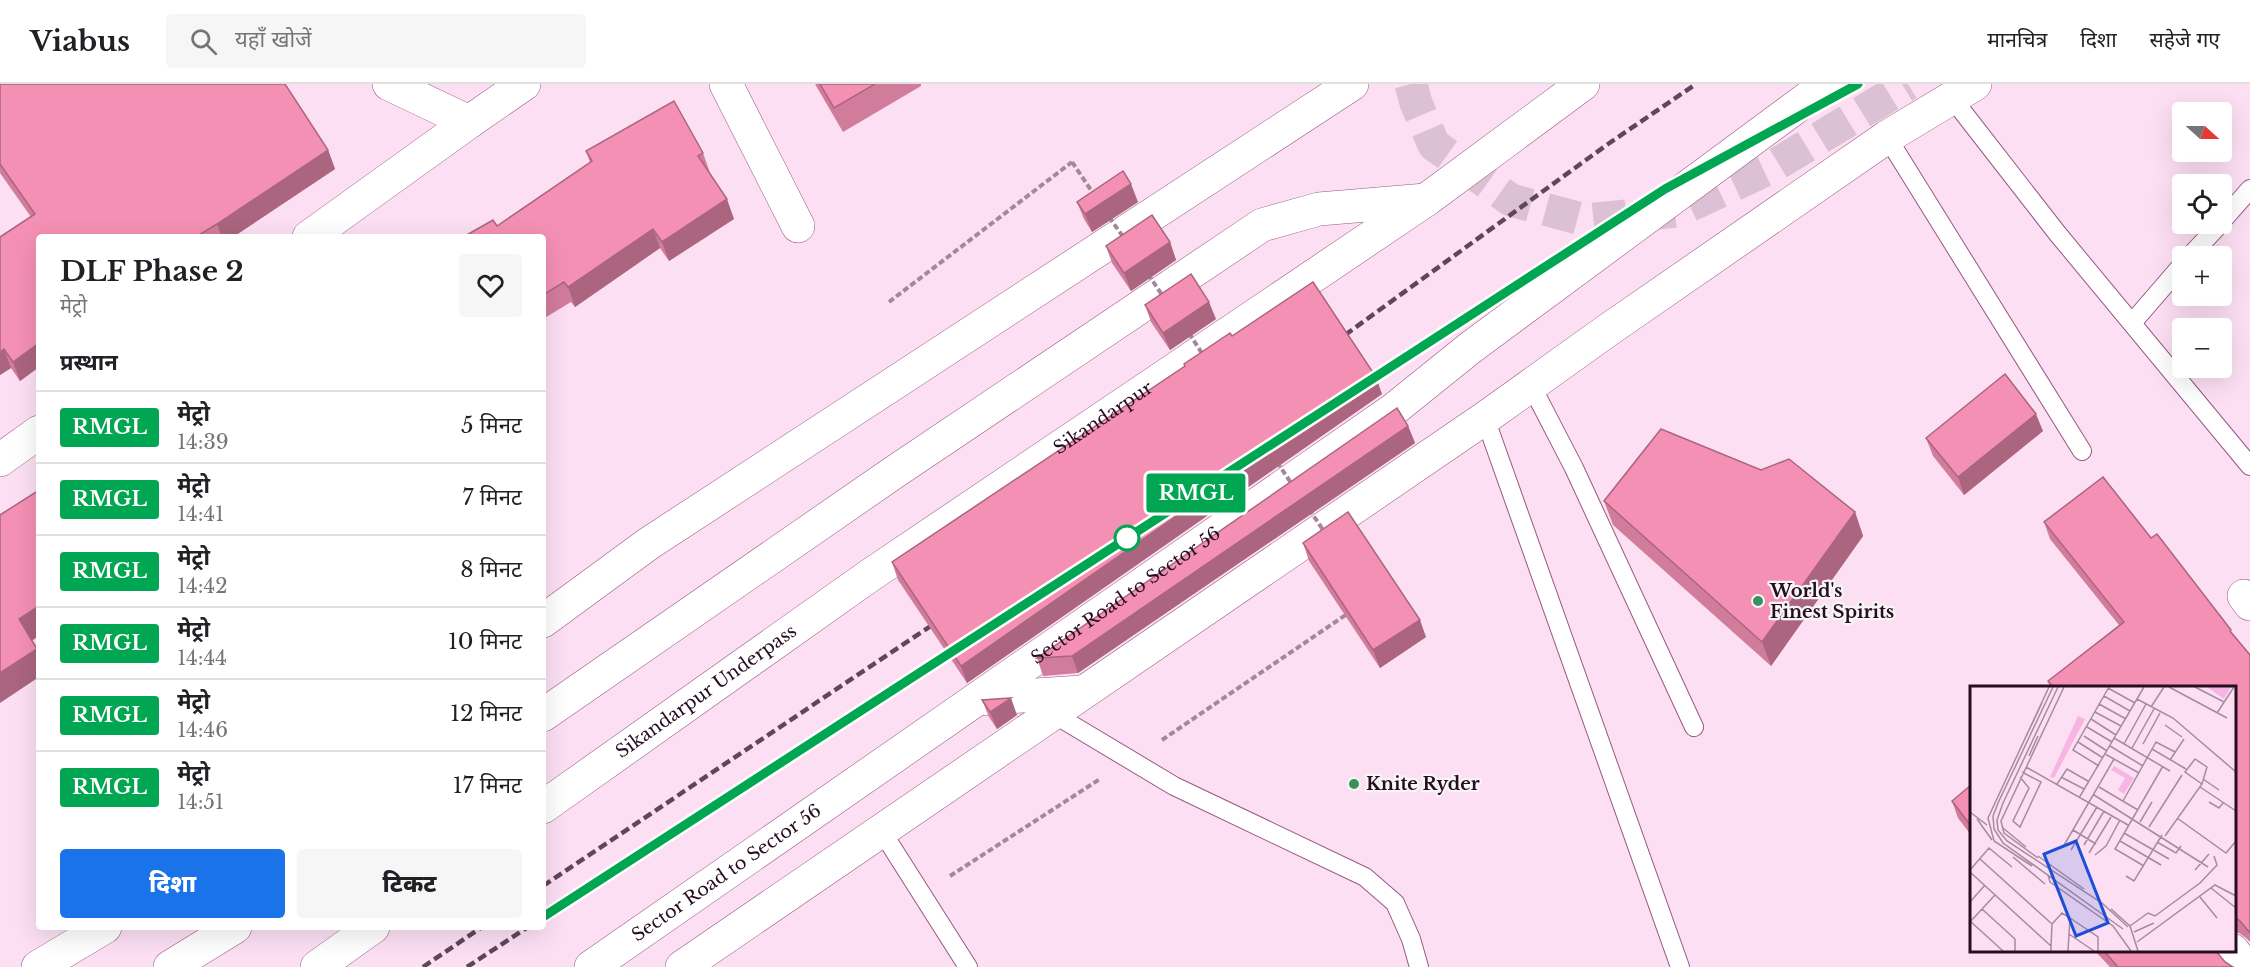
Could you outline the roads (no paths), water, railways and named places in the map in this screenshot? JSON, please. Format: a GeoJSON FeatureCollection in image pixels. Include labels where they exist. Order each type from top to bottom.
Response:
{"type":"FeatureCollection","features":[{"type":"Feature","properties":{"kind":"main road"},"geometry":{"type":"LineString","coordinates":[[389,84],[469,122]]}},
{"type":"Feature","properties":{"kind":"main road"},"geometry":{"type":"LineString","coordinates":[[313,234],[524,84]]}},
{"type":"Feature","properties":{"kind":"main road"},"geometry":{"type":"LineString","coordinates":[[726,84],[798,226]]}},
{"type":"Feature","properties":{"kind":"main road"},"geometry":{"type":"LineString","coordinates":[[546,619],[648,544],[1352,84]]}},
{"type":"Feature","properties":{"kind":"main road"},"geometry":{"type":"LineString","coordinates":[[546,713],[893,473],[1262,225],[1319,209],[1426,200],[1583,84]]}},
{"type":"Feature","properties":{"kind":"main road","name":"Sector Road to Sector 56"},"geometry":{"type":"LineString","coordinates":[[591,967],[1393,410],[1470,348],[1827,84]]}},
{"type":"Feature","properties":{"kind":"main road"},"geometry":{"type":"LineString","coordinates":[[682,967],[1485,418],[1887,137],[1964,91]]}},
{"type":"Feature","properties":{"kind":"main road","name":"Sikandarpur"},"geometry":{"type":"LineString","coordinates":[[869,576],[1426,200]]}},
{"type":"Feature","properties":{"kind":"main road"},"geometry":{"type":"LineString","coordinates":[[0,460],[36,434]]}},
{"type":"Feature","properties":{"kind":"main road","name":"Sikandarpur Underpass"},"geometry":{"type":"LineString","coordinates":[[546,805],[869,576]]}},
{"type":"Feature","properties":{"kind":"main road"},"geometry":{"type":"LineString","coordinates":[[977,699],[1083,692]]}},
{"type":"Feature","properties":{"kind":"main road"},"geometry":{"type":"LineString","coordinates":[[38,967],[100,930]]}},
{"type":"Feature","properties":{"kind":"main road"},"geometry":{"type":"LineString","coordinates":[[170,967],[230,930]]}},
{"type":"Feature","properties":{"kind":"main road"},"geometry":{"type":"LineString","coordinates":[[316,967],[369,930]]}},
{"type":"Feature","properties":{"kind":"lane"},"geometry":{"type":"LineString","coordinates":[[1964,91],[2058,234],[2250,466]]}},
{"type":"Feature","properties":{"kind":"lane"},"geometry":{"type":"LineString","coordinates":[[1887,137],[2082,451]]}},
{"type":"Feature","properties":{"kind":"lane"},"geometry":{"type":"LineString","coordinates":[[2232,209],[2250,189]]}},
{"type":"Feature","properties":{"kind":"lane"},"geometry":{"type":"LineString","coordinates":[[2199,246],[2210,234]]}},
{"type":"Feature","properties":{"kind":"lane"},"geometry":{"type":"LineString","coordinates":[[2132,323],[2172,277]]}},
{"type":"Feature","properties":{"kind":"lane"},"geometry":{"type":"LineString","coordinates":[[1531,385],[1574,468],[1694,728]]}},
{"type":"Feature","properties":{"kind":"lane"},"geometry":{"type":"LineString","coordinates":[[1485,418],[1680,967]]}},
{"type":"Feature","properties":{"kind":"lane"},"geometry":{"type":"LineString","coordinates":[[1052,713],[1174,786],[1365,877],[1395,903],[1411,939],[1419,967]]}},
{"type":"Feature","properties":{"kind":"lane"},"geometry":{"type":"LineString","coordinates":[[881,830],[968,967]]}},
{"type":"Feature","properties":{"kind":"tunnel"},"geometry":{"type":"LineString","coordinates":[[1411,84],[1416,103],[1434,145],[1511,200],[1585,220],[1678,211],[1772,167],[1908,84]]}},
{"type":"Feature","properties":{"kind":"railway"},"geometry":{"type":"LineString","coordinates":[[1334,343],[1608,144],[1696,84]]}},
{"type":"Feature","properties":{"kind":"railway"},"geometry":{"type":"LineString","coordinates":[[1361,387],[1665,189],[1858,84]]}},
{"type":"Feature","properties":{"kind":"railway"},"geometry":{"type":"LineString","coordinates":[[546,884],[944,617]]}},
{"type":"Feature","properties":{"kind":"railway"},"geometry":{"type":"LineString","coordinates":[[546,915],[961,646]]}},
{"type":"Feature","properties":{"kind":"railway"},"geometry":{"type":"LineString","coordinates":[[423,967],[478,930]]}},
{"type":"Feature","properties":{"kind":"railway"},"geometry":{"type":"LineString","coordinates":[[467,967],[523,930]]}},
{"type":"Feature","properties":{"kind":"metro line","name":"RMGL"},"geometry":{"type":"LineString","coordinates":[[546,915],[1665,189],[1858,84]]}},
{"type":"Feature","properties":{"kind":"place","name":"World's Finest Spirits"},"geometry":{"type":"Point","coordinates":[1758,601]}},
{"type":"Feature","properties":{"kind":"place","name":"Knite Ryder"},"geometry":{"type":"Point","coordinates":[1354,784]}}]}
